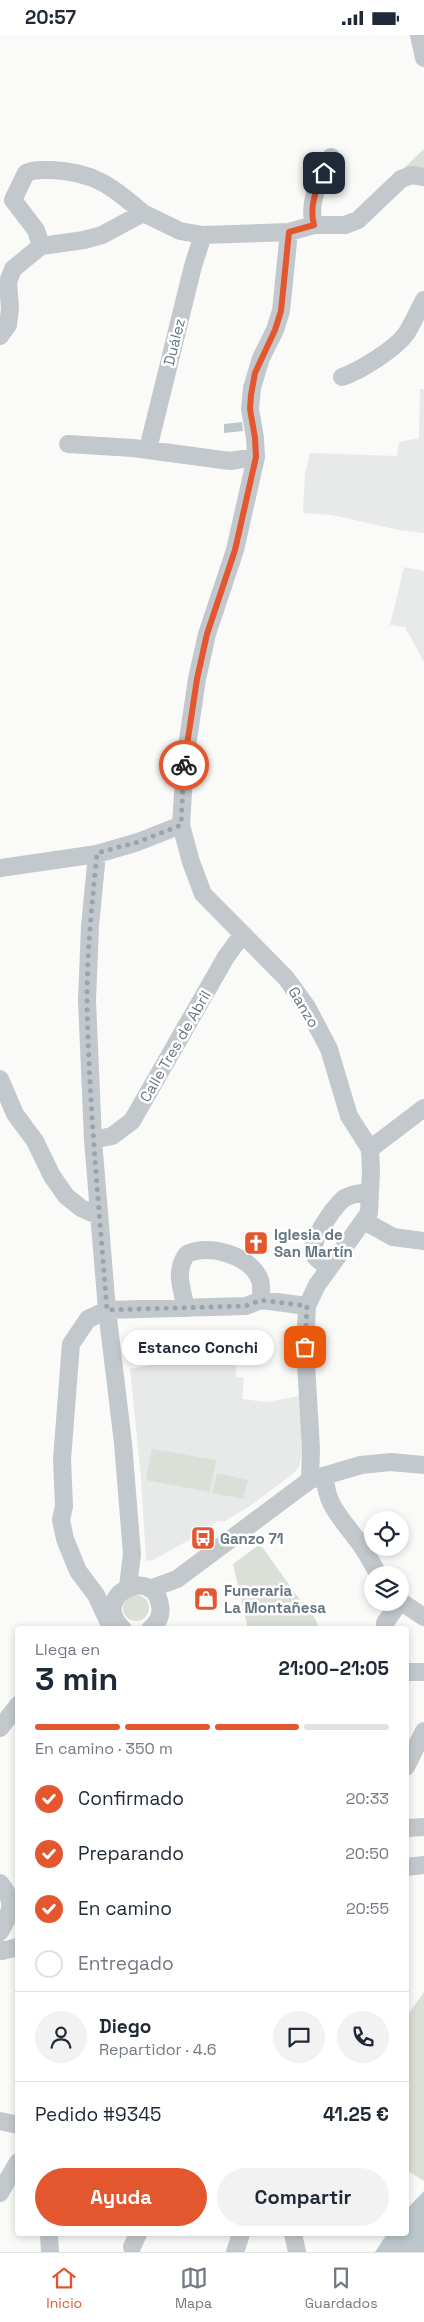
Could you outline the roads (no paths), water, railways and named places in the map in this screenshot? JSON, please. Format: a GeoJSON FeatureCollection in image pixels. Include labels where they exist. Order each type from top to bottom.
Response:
{"type":"FeatureCollection","features":[{"type":"Feature","properties":{"kind":"street"},"geometry":{"type":"LineString","coordinates":[[419,35],[424,58]]}},
{"type":"Feature","properties":{"kind":"street"},"geometry":{"type":"LineString","coordinates":[[314,225],[311,211],[313,200],[332,157]]}},
{"type":"Feature","properties":{"kind":"street"},"geometry":{"type":"LineString","coordinates":[[41,246],[36,230],[14,200],[26,173],[34,169],[71,171],[90,176],[123,196],[143,213],[180,231],[203,235],[289,232],[314,225],[345,225],[358,220],[401,179],[412,175],[424,177]]}},
{"type":"Feature","properties":{"kind":"street"},"geometry":{"type":"LineString","coordinates":[[0,336],[8,325],[10,309],[6,271],[13,269],[41,246],[84,240],[102,235],[143,213]]}},
{"type":"Feature","properties":{"kind":"street"},"geometry":{"type":"LineString","coordinates":[[68,444],[148,449],[230,461],[256,457],[250,409],[251,395],[255,373],[275,330],[281,311],[289,232]]}},
{"type":"Feature","properties":{"kind":"street","name":"Duález"},"geometry":{"type":"LineString","coordinates":[[148,449],[193,266],[203,235]]}},
{"type":"Feature","properties":{"kind":"street"},"geometry":{"type":"LineString","coordinates":[[342,377],[357,372],[399,342],[405,335],[424,300]]}},
{"type":"Feature","properties":{"kind":"street","name":"Ganzo"},"geometry":{"type":"LineString","coordinates":[[256,457],[235,550],[207,634],[184,760],[181,825],[191,862],[203,894],[286,978],[307,1007],[329,1049],[349,1116],[370,1149]]}},
{"type":"Feature","properties":{"kind":"street"},"geometry":{"type":"LineString","coordinates":[[0,868],[97,853],[138,842],[181,825]]}},
{"type":"Feature","properties":{"kind":"street"},"geometry":{"type":"LineString","coordinates":[[97,853],[90,926],[87,1000],[93,1140],[107,1310],[123,1443],[132,1554],[145,1591],[160,1615],[156,1626]]}},
{"type":"Feature","properties":{"kind":"street","name":"Calle Tres de Abril"},"geometry":{"type":"LineString","coordinates":[[93,1140],[112,1137],[132,1121],[226,957],[242,935]]}},
{"type":"Feature","properties":{"kind":"street"},"geometry":{"type":"LineString","coordinates":[[0,1079],[15,1114],[35,1141],[52,1176],[66,1197],[80,1208],[100,1216]]}},
{"type":"Feature","properties":{"kind":"street"},"geometry":{"type":"LineString","coordinates":[[374,1566],[328,1498],[324,1486],[325,1476],[311,1455],[305,1347],[307,1306],[316,1285],[369,1213],[370,1149],[424,1108]]}},
{"type":"Feature","properties":{"kind":"street"},"geometry":{"type":"LineString","coordinates":[[329,1268],[315,1255],[312,1247],[315,1239],[342,1200],[351,1195],[369,1192]]}},
{"type":"Feature","properties":{"kind":"street"},"geometry":{"type":"LineString","coordinates":[[364,1221],[392,1237],[424,1241]]}},
{"type":"Feature","properties":{"kind":"street"},"geometry":{"type":"LineString","coordinates":[[186,1308],[179,1269],[188,1254],[204,1250],[218,1250],[228,1253],[249,1267],[260,1280],[261,1300]]}},
{"type":"Feature","properties":{"kind":"street"},"geometry":{"type":"LineString","coordinates":[[114,1625],[96,1595],[78,1571],[65,1539],[62,1520],[64,1505],[62,1459],[71,1343],[88,1319],[107,1310],[246,1306],[261,1300],[307,1306]]}},
{"type":"Feature","properties":{"kind":"street"},"geometry":{"type":"LineString","coordinates":[[311,1455],[325,1476]]}},
{"type":"Feature","properties":{"kind":"street"},"geometry":{"type":"LineString","coordinates":[[114,1625],[114,1601],[118,1595],[145,1591],[173,1581],[325,1476],[361,1465],[391,1462],[424,1465]]}},
{"type":"Feature","properties":{"kind":"street"},"geometry":{"type":"LineString","coordinates":[[409,1608],[424,1617]]}},
{"type":"Feature","properties":{"kind":"street"},"geometry":{"type":"LineString","coordinates":[[386,1626],[385,1623],[394,1611]]}},
{"type":"Feature","properties":{"kind":"street"},"geometry":{"type":"LineString","coordinates":[[409,1672],[424,1672]]}},
{"type":"Feature","properties":{"kind":"street"},"geometry":{"type":"LineString","coordinates":[[0,1728],[15,1709]]}},
{"type":"Feature","properties":{"kind":"street"},"geometry":{"type":"LineString","coordinates":[[409,1761],[424,1731]]}},
{"type":"Feature","properties":{"kind":"street"},"geometry":{"type":"LineString","coordinates":[[409,1828],[424,1827]]}},
{"type":"Feature","properties":{"kind":"street"},"geometry":{"type":"LineString","coordinates":[[409,1867],[424,1865]]}},
{"type":"Feature","properties":{"kind":"street"},"geometry":{"type":"LineString","coordinates":[[0,1883],[8,1893],[12,1908],[0,1932]]}},
{"type":"Feature","properties":{"kind":"street"},"geometry":{"type":"LineString","coordinates":[[0,2121],[15,2124]]}},
{"type":"Feature","properties":{"kind":"street"},"geometry":{"type":"LineString","coordinates":[[0,2193],[15,2167]]}},
{"type":"Feature","properties":{"kind":"street"},"geometry":{"type":"LineString","coordinates":[[48,2236],[50,2252]]}},
{"type":"Feature","properties":{"kind":"street"},"geometry":{"type":"LineString","coordinates":[[235,2252],[240,2236]]}},
{"type":"Feature","properties":{"kind":"street"},"geometry":{"type":"LineString","coordinates":[[293,2236],[297,2252]]}},
{"type":"Feature","properties":{"kind":"place","name":"Iglesia de San Martín"},"geometry":{"type":"Point","coordinates":[256,1243]}},
{"type":"Feature","properties":{"kind":"place","name":"Estanco Conchi"},"geometry":{"type":"Point","coordinates":[305,1347]}},
{"type":"Feature","properties":{"kind":"place","name":"Ganzo 71"},"geometry":{"type":"Point","coordinates":[203,1538]}},
{"type":"Feature","properties":{"kind":"place","name":"Funeraria La Montañesa"},"geometry":{"type":"Point","coordinates":[206,1599]}}]}
